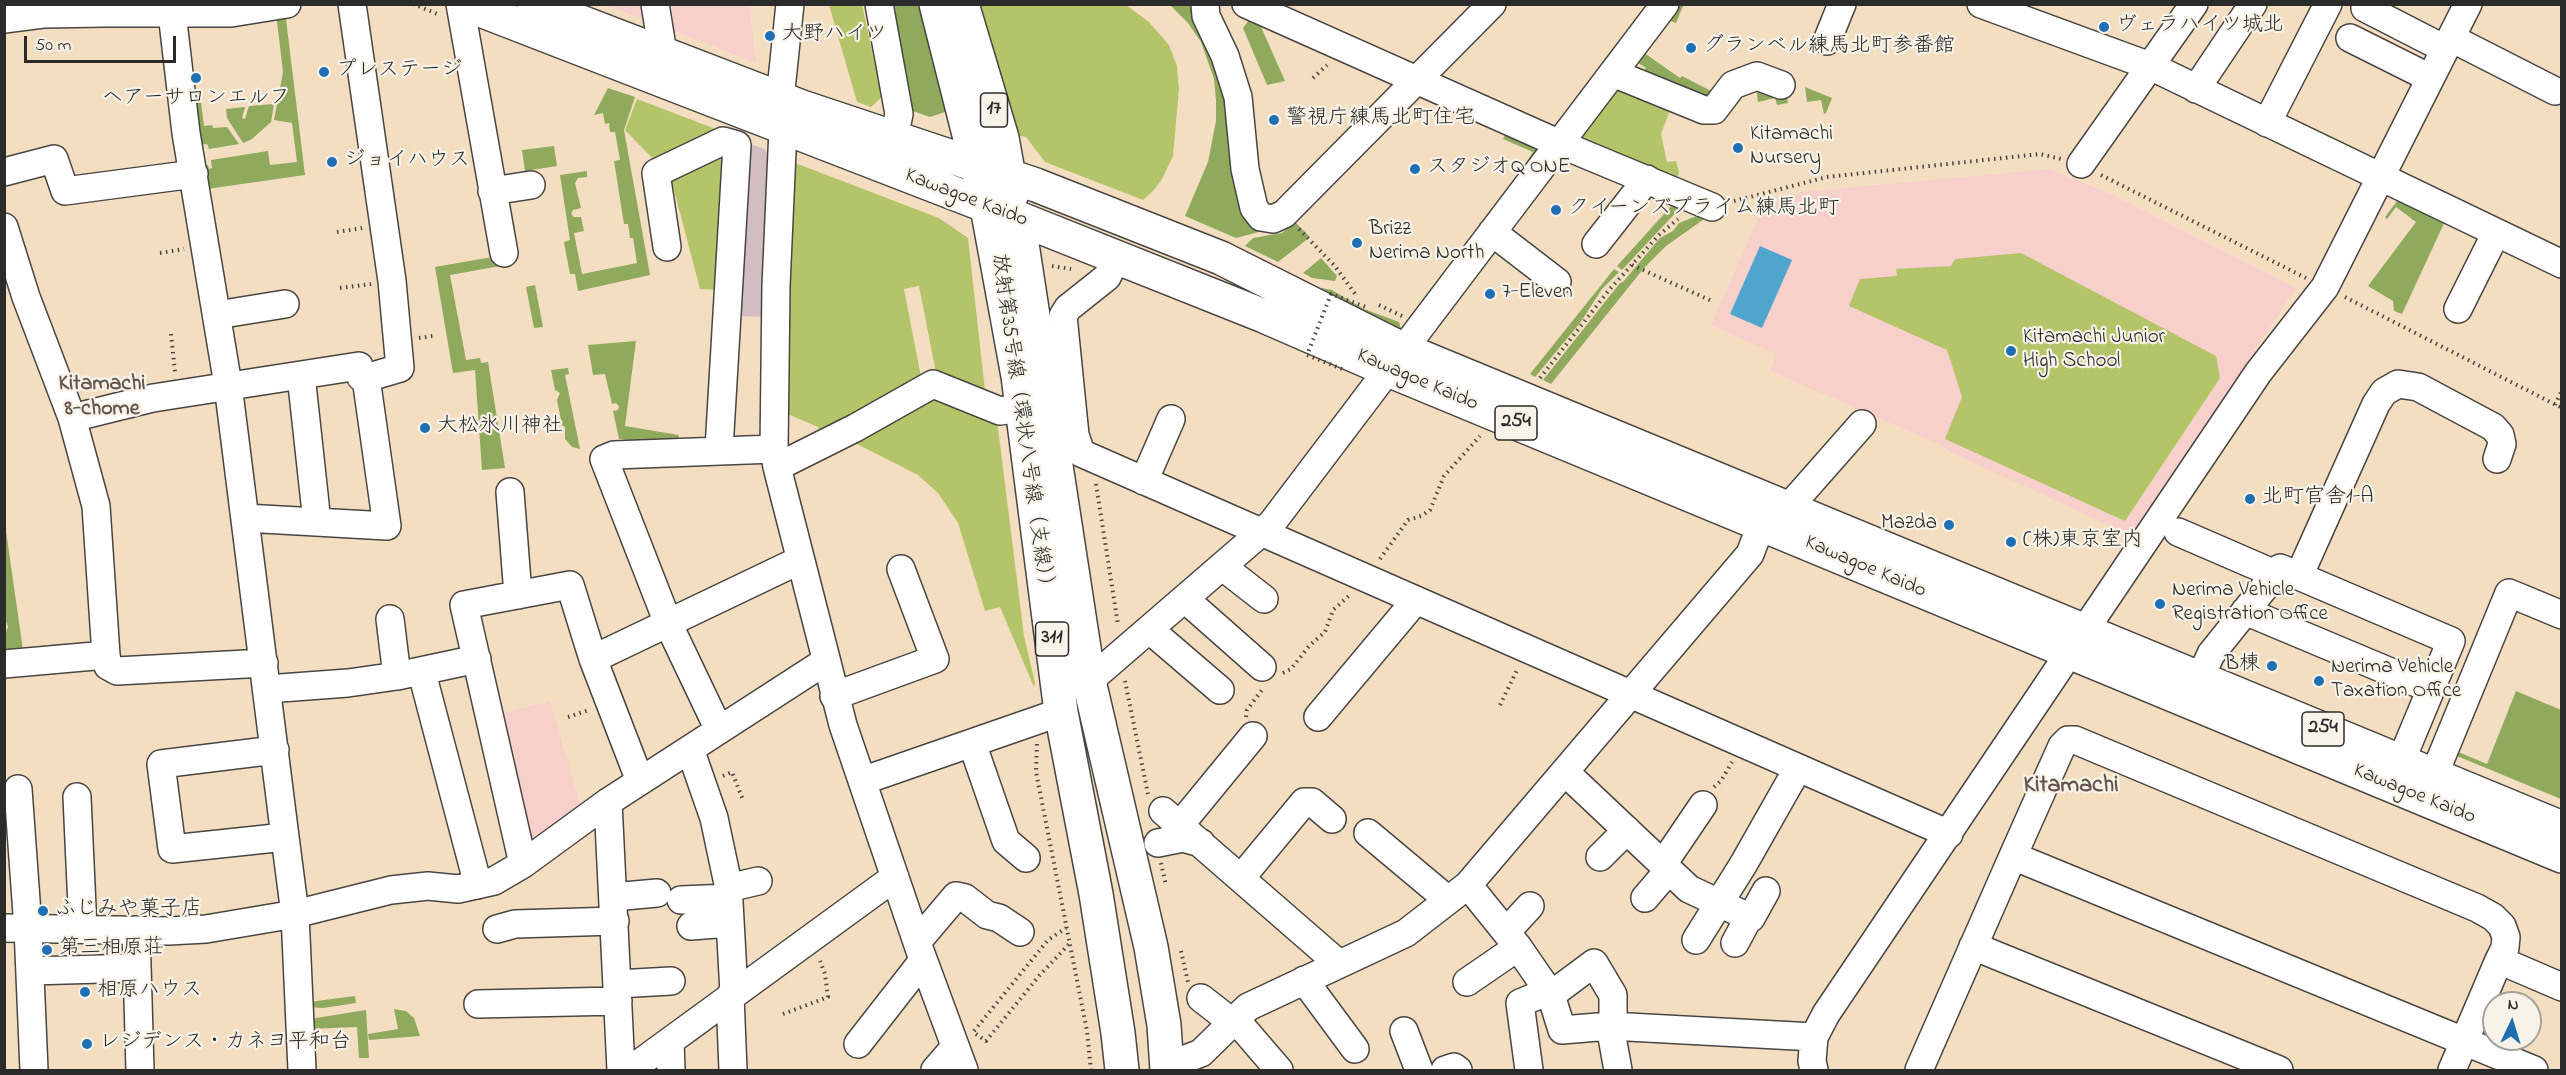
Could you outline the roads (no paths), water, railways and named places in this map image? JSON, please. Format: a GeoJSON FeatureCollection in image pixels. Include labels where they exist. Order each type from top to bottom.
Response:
{"type":"FeatureCollection","features":[{"type":"Feature","properties":{"kind":"main road","name":"Kawagoe Kaido"},"geometry":{"type":"LineString","coordinates":[[465,4],[782,114],[894,138],[1036,185],[1221,258],[1394,359],[1761,525],[2077,641],[2200,678],[2562,828]]}},
{"type":"Feature","properties":{"kind":"main road","name":"Kawagoe Kaido"},"geometry":{"type":"LineString","coordinates":[[534,4],[663,53],[782,114],[987,207],[1264,316],[1394,359],[1788,508],[2077,641],[2562,856]]}},
{"type":"Feature","properties":{"kind":"main road","name":"17"},"geometry":{"type":"LineString","coordinates":[[936,4],[987,207]]}},
{"type":"Feature","properties":{"kind":"main road","name":"17"},"geometry":{"type":"LineString","coordinates":[[962,4],[1002,138],[1018,218]]}},
{"type":"Feature","properties":{"kind":"main road","name":"放射第35号線（環状八号線（支線））"},"geometry":{"type":"LineString","coordinates":[[987,207],[1022,408],[1061,712],[1096,894],[1122,1071]]}},
{"type":"Feature","properties":{"kind":"main road","name":"放射第35号線（環状八号線（支線））"},"geometry":{"type":"LineString","coordinates":[[1018,218],[1089,681],[1150,947],[1164,1025],[1167,1068]]}},
{"type":"Feature","properties":{"kind":"street"},"geometry":{"type":"LineString","coordinates":[[16,13],[160,10],[231,13],[287,4]]}},
{"type":"Feature","properties":{"kind":"street"},"geometry":{"type":"LineString","coordinates":[[72,418],[228,385],[359,366],[361,377],[366,378],[400,368],[392,281],[352,4]]}},
{"type":"Feature","properties":{"kind":"street"},"geometry":{"type":"LineString","coordinates":[[460,4],[504,253]]}},
{"type":"Feature","properties":{"kind":"street"},"geometry":{"type":"LineString","coordinates":[[655,4],[663,53]]}},
{"type":"Feature","properties":{"kind":"street"},"geometry":{"type":"LineString","coordinates":[[790,4],[782,114],[776,286],[775,458],[834,696],[921,952],[962,1050],[935,1071]]}},
{"type":"Feature","properties":{"kind":"street"},"geometry":{"type":"LineString","coordinates":[[879,4],[899,114],[894,138]]}},
{"type":"Feature","properties":{"kind":"street"},"geometry":{"type":"LineString","coordinates":[[1205,4],[1206,16],[1225,56],[1238,97],[1245,169],[1254,208],[1261,217],[1273,219],[1284,214],[1492,4]]}},
{"type":"Feature","properties":{"kind":"street"},"geometry":{"type":"LineString","coordinates":[[1246,4],[1560,144],[1647,178],[1712,207]]}},
{"type":"Feature","properties":{"kind":"street"},"geometry":{"type":"LineString","coordinates":[[1089,681],[1223,567],[1272,522],[1665,4]]}},
{"type":"Feature","properties":{"kind":"street"},"geometry":{"type":"LineString","coordinates":[[1827,41],[1842,4]]}},
{"type":"Feature","properties":{"kind":"street"},"geometry":{"type":"LineString","coordinates":[[1982,4],[2026,12],[2150,66],[2562,264]]}},
{"type":"Feature","properties":{"kind":"street"},"geometry":{"type":"LineString","coordinates":[[2081,164],[2194,4]]}},
{"type":"Feature","properties":{"kind":"street"},"geometry":{"type":"LineString","coordinates":[[2196,89],[2253,4]]}},
{"type":"Feature","properties":{"kind":"street"},"geometry":{"type":"LineString","coordinates":[[2267,123],[2328,4]]}},
{"type":"Feature","properties":{"kind":"street"},"geometry":{"type":"LineString","coordinates":[[1814,1071],[1812,1061],[1814,1037],[1827,1014],[2263,366],[2325,287],[2468,4]]}},
{"type":"Feature","properties":{"kind":"street"},"geometry":{"type":"LineString","coordinates":[[2365,8],[2555,91]]}},
{"type":"Feature","properties":{"kind":"street"},"geometry":{"type":"LineString","coordinates":[[160,10],[194,174],[228,385],[295,914],[303,1071]]}},
{"type":"Feature","properties":{"kind":"street"},"geometry":{"type":"LineString","coordinates":[[2350,38],[2430,78]]}},
{"type":"Feature","properties":{"kind":"street"},"geometry":{"type":"LineString","coordinates":[[1613,73],[1704,110],[1714,110],[1733,85],[1756,76],[1781,85]]}},
{"type":"Feature","properties":{"kind":"street"},"geometry":{"type":"LineString","coordinates":[[667,247],[656,173],[723,141],[737,145],[719,449]]}},
{"type":"Feature","properties":{"kind":"street"},"geometry":{"type":"LineString","coordinates":[[4,172],[54,159],[65,191],[194,174]]}},
{"type":"Feature","properties":{"kind":"street"},"geometry":{"type":"LineString","coordinates":[[1596,244],[1647,178]]}},
{"type":"Feature","properties":{"kind":"street"},"geometry":{"type":"LineString","coordinates":[[492,191],[531,185]]}},
{"type":"Feature","properties":{"kind":"street"},"geometry":{"type":"LineString","coordinates":[[4,227],[27,297],[72,418],[96,506],[108,666],[117,671],[265,676],[348,683],[410,675],[477,659]]}},
{"type":"Feature","properties":{"kind":"street"},"geometry":{"type":"LineString","coordinates":[[1492,232],[1557,282]]}},
{"type":"Feature","properties":{"kind":"street"},"geometry":{"type":"LineString","coordinates":[[2458,309],[2496,232]]}},
{"type":"Feature","properties":{"kind":"street"},"geometry":{"type":"LineString","coordinates":[[1117,258],[1107,277],[1068,308],[1063,316],[1075,435],[1082,453],[1949,834]]}},
{"type":"Feature","properties":{"kind":"street"},"geometry":{"type":"LineString","coordinates":[[217,315],[285,304]]}},
{"type":"Feature","properties":{"kind":"street"},"geometry":{"type":"LineString","coordinates":[[300,375],[317,522]]}},
{"type":"Feature","properties":{"kind":"street"},"geometry":{"type":"LineString","coordinates":[[245,519],[387,526],[366,378]]}},
{"type":"Feature","properties":{"kind":"street"},"geometry":{"type":"LineString","coordinates":[[719,730],[668,623],[604,459],[614,455],[719,449],[775,458],[855,428],[933,384],[1000,411],[1022,408]]}},
{"type":"Feature","properties":{"kind":"street"},"geometry":{"type":"LineString","coordinates":[[2200,678],[2211,654],[2245,611],[2287,575],[2384,392],[2398,384],[2418,387],[2493,427],[2500,435],[2502,444],[2497,459]]}},
{"type":"Feature","properties":{"kind":"street"},"geometry":{"type":"LineString","coordinates":[[1144,481],[1171,419]]}},
{"type":"Feature","properties":{"kind":"street"},"geometry":{"type":"LineString","coordinates":[[1788,508],[1862,424]]}},
{"type":"Feature","properties":{"kind":"street"},"geometry":{"type":"LineString","coordinates":[[510,492],[518,595]]}},
{"type":"Feature","properties":{"kind":"street"},"geometry":{"type":"LineString","coordinates":[[1167,1068],[1201,1053],[1248,1007],[1406,933],[1458,892],[1565,772],[1750,554],[1761,525]]}},
{"type":"Feature","properties":{"kind":"street"},"geometry":{"type":"LineString","coordinates":[[2178,532],[2451,641],[2401,761]]}},
{"type":"Feature","properties":{"kind":"street"},"geometry":{"type":"LineString","coordinates":[[593,659],[800,560]]}},
{"type":"Feature","properties":{"kind":"street"},"geometry":{"type":"LineString","coordinates":[[1223,567],[1264,598]]}},
{"type":"Feature","properties":{"kind":"street"},"geometry":{"type":"LineString","coordinates":[[834,696],[935,659],[901,569]]}},
{"type":"Feature","properties":{"kind":"street"},"geometry":{"type":"LineString","coordinates":[[523,864],[464,605],[570,585],[593,659],[640,781]]}},
{"type":"Feature","properties":{"kind":"street"},"geometry":{"type":"LineString","coordinates":[[2434,775],[2509,592],[2562,615]]}},
{"type":"Feature","properties":{"kind":"street"},"geometry":{"type":"LineString","coordinates":[[1185,599],[1270,675]]}},
{"type":"Feature","properties":{"kind":"street"},"geometry":{"type":"LineString","coordinates":[[1318,717],[1416,600]]}},
{"type":"Feature","properties":{"kind":"street"},"geometry":{"type":"LineString","coordinates":[[2245,611],[2431,689]]}},
{"type":"Feature","properties":{"kind":"street"},"geometry":{"type":"LineString","coordinates":[[390,619],[478,885]]}},
{"type":"Feature","properties":{"kind":"street"},"geometry":{"type":"LineString","coordinates":[[1150,630],[1220,690]]}},
{"type":"Feature","properties":{"kind":"street"},"geometry":{"type":"LineString","coordinates":[[4,664],[106,655]]}},
{"type":"Feature","properties":{"kind":"street"},"geometry":{"type":"LineString","coordinates":[[16,928],[206,929],[295,914],[391,891],[428,886],[458,889],[494,882],[523,864],[608,802],[826,661]]}},
{"type":"Feature","properties":{"kind":"street"},"geometry":{"type":"LineString","coordinates":[[862,782],[1061,712]]}},
{"type":"Feature","properties":{"kind":"street"},"geometry":{"type":"LineString","coordinates":[[1249,731],[1172,818],[1339,964]]}},
{"type":"Feature","properties":{"kind":"street"},"geometry":{"type":"LineString","coordinates":[[1919,1071],[2062,746],[2068,740],[2075,740],[2477,908],[2493,917],[2502,927],[2506,937],[2505,948],[2452,1071]]}},
{"type":"Feature","properties":{"kind":"street"},"geometry":{"type":"LineString","coordinates":[[972,743],[1006,841],[1026,858]]}},
{"type":"Feature","properties":{"kind":"street"},"geometry":{"type":"LineString","coordinates":[[690,748],[714,818],[729,903],[722,960],[732,995],[733,1071]]}},
{"type":"Feature","properties":{"kind":"street"},"geometry":{"type":"LineString","coordinates":[[274,750],[161,764],[172,849],[285,837]]}},
{"type":"Feature","properties":{"kind":"street"},"geometry":{"type":"LineString","coordinates":[[1696,940],[1798,768]]}},
{"type":"Feature","properties":{"kind":"street"},"geometry":{"type":"LineString","coordinates":[[1565,772],[1689,889],[1749,917]]}},
{"type":"Feature","properties":{"kind":"street"},"geometry":{"type":"LineString","coordinates":[[18,789],[16,928],[30,971],[34,1071]]}},
{"type":"Feature","properties":{"kind":"street"},"geometry":{"type":"LineString","coordinates":[[77,797],[83,929]]}},
{"type":"Feature","properties":{"kind":"street"},"geometry":{"type":"LineString","coordinates":[[608,802],[622,1071],[633,1068],[895,877]]}},
{"type":"Feature","properties":{"kind":"street"},"geometry":{"type":"LineString","coordinates":[[1241,878],[1304,802],[1312,802],[1332,819]]}},
{"type":"Feature","properties":{"kind":"street"},"geometry":{"type":"LineString","coordinates":[[1645,898],[1703,805]]}},
{"type":"Feature","properties":{"kind":"street"},"geometry":{"type":"LineString","coordinates":[[1600,857],[1627,830]]}},
{"type":"Feature","properties":{"kind":"street"},"geometry":{"type":"LineString","coordinates":[[1368,833],[1458,892],[1512,939],[1550,993],[1562,1030],[1611,1026],[1814,1037]]}},
{"type":"Feature","properties":{"kind":"street"},"geometry":{"type":"LineString","coordinates":[[1158,843],[1183,838],[1201,843]]}},
{"type":"Feature","properties":{"kind":"street"},"geometry":{"type":"LineString","coordinates":[[2013,855],[2534,1071]]}},
{"type":"Feature","properties":{"kind":"street"},"geometry":{"type":"LineString","coordinates":[[691,926],[729,903],[758,881]]}},
{"type":"Feature","properties":{"kind":"street"},"geometry":{"type":"LineString","coordinates":[[1735,943],[1749,917],[1753,917],[1766,891]]}},
{"type":"Feature","properties":{"kind":"street"},"geometry":{"type":"LineString","coordinates":[[858,1044],[918,967],[921,952],[954,897],[960,896],[987,915],[999,918],[1020,932]]}},
{"type":"Feature","properties":{"kind":"street"},"geometry":{"type":"LineString","coordinates":[[497,929],[669,897],[729,903]]}},
{"type":"Feature","properties":{"kind":"street"},"geometry":{"type":"LineString","coordinates":[[1467,982],[1512,939],[1530,906]]}},
{"type":"Feature","properties":{"kind":"street"},"geometry":{"type":"LineString","coordinates":[[136,930],[140,1071]]}},
{"type":"Feature","properties":{"kind":"street"},"geometry":{"type":"LineString","coordinates":[[1973,946],[2279,1071]]}},
{"type":"Feature","properties":{"kind":"street"},"geometry":{"type":"LineString","coordinates":[[2499,960],[2562,987]]}},
{"type":"Feature","properties":{"kind":"street"},"geometry":{"type":"LineString","coordinates":[[1529,1071],[1520,1004],[1550,993],[1594,963],[1615,999],[1611,1026],[1618,1071]]}},
{"type":"Feature","properties":{"kind":"street"},"geometry":{"type":"LineString","coordinates":[[30,971],[137,968]]}},
{"type":"Feature","properties":{"kind":"street"},"geometry":{"type":"LineString","coordinates":[[1304,980],[1355,1048]]}},
{"type":"Feature","properties":{"kind":"street"},"geometry":{"type":"LineString","coordinates":[[478,1004],[617,992],[671,981]]}},
{"type":"Feature","properties":{"kind":"street"},"geometry":{"type":"LineString","coordinates":[[1201,998],[1234,1022],[1279,1071]]}},
{"type":"Feature","properties":{"kind":"street"},"geometry":{"type":"LineString","coordinates":[[1404,1031],[1419,1071]]}},
{"type":"Feature","properties":{"kind":"street"},"geometry":{"type":"LineString","coordinates":[[670,1041],[671,1071]]}},
{"type":"Feature","properties":{"kind":"street"},"geometry":{"type":"LineString","coordinates":[[1445,1071],[1454,1067],[1458,1071]]}},
{"type":"Feature","properties":{"kind":"water"},"geometry":{"type":"Polygon","coordinates":[[[1760,246],[1792,260],[1762,328],[1730,314],[1760,246]]]}},
{"type":"Feature","properties":{"kind":"place","name":"ヴェラハイツ城北"},"geometry":{"type":"Point","coordinates":[2104,27]}},
{"type":"Feature","properties":{"kind":"place","name":"大野ハイツ"},"geometry":{"type":"Point","coordinates":[770,36]}},
{"type":"Feature","properties":{"kind":"place","name":"グランベル練馬北町参番館"},"geometry":{"type":"Point","coordinates":[1691,48]}},
{"type":"Feature","properties":{"kind":"place","name":"プレステージ"},"geometry":{"type":"Point","coordinates":[324,72]}},
{"type":"Feature","properties":{"kind":"place","name":"ヘアーサロンエルフ"},"geometry":{"type":"Point","coordinates":[196,78]}},
{"type":"Feature","properties":{"kind":"place","name":"警視庁練馬北町住宅"},"geometry":{"type":"Point","coordinates":[1274,120]}},
{"type":"Feature","properties":{"kind":"place","name":"Kitamachi Nursery"},"geometry":{"type":"Point","coordinates":[1738,148]}},
{"type":"Feature","properties":{"kind":"place","name":"ジョイハウス"},"geometry":{"type":"Point","coordinates":[332,162]}},
{"type":"Feature","properties":{"kind":"place","name":"スタジオQ ONE"},"geometry":{"type":"Point","coordinates":[1415,169]}},
{"type":"Feature","properties":{"kind":"place","name":"クイーンズプライム練馬北町"},"geometry":{"type":"Point","coordinates":[1556,210]}},
{"type":"Feature","properties":{"kind":"place","name":"Brizz Nerima North"},"geometry":{"type":"Point","coordinates":[1357,243]}},
{"type":"Feature","properties":{"kind":"place","name":"7-Eleven"},"geometry":{"type":"Point","coordinates":[1490,294]}},
{"type":"Feature","properties":{"kind":"place","name":"Kitamachi Junior High School"},"geometry":{"type":"Point","coordinates":[2011,351]}},
{"type":"Feature","properties":{"kind":"place","name":"大松氷川神社"},"geometry":{"type":"Point","coordinates":[425,428]}},
{"type":"Feature","properties":{"kind":"place","name":"北町官舎1-A"},"geometry":{"type":"Point","coordinates":[2250,499]}},
{"type":"Feature","properties":{"kind":"place","name":"Mazda"},"geometry":{"type":"Point","coordinates":[1949,525]}},
{"type":"Feature","properties":{"kind":"place","name":"(株)東京室内"},"geometry":{"type":"Point","coordinates":[2011,542]}},
{"type":"Feature","properties":{"kind":"place","name":"Nerima Vehicle Registration Office"},"geometry":{"type":"Point","coordinates":[2160,604]}},
{"type":"Feature","properties":{"kind":"place","name":"B棟"},"geometry":{"type":"Point","coordinates":[2272,666]}},
{"type":"Feature","properties":{"kind":"place","name":"Nerima Vehicle Taxation Office"},"geometry":{"type":"Point","coordinates":[2319,681]}},
{"type":"Feature","properties":{"kind":"place","name":"ふじみや菓子店"},"geometry":{"type":"Point","coordinates":[43,911]}},
{"type":"Feature","properties":{"kind":"place","name":"第三相原荘"},"geometry":{"type":"Point","coordinates":[47,950]}},
{"type":"Feature","properties":{"kind":"place","name":"相原ハウス"},"geometry":{"type":"Point","coordinates":[85,992]}},
{"type":"Feature","properties":{"kind":"place","name":"レジデンス・カネヨ平和台"},"geometry":{"type":"Point","coordinates":[87,1044]}},
{"type":"Feature","properties":{"kind":"district","name":"Kitamachi 8-chome"},"geometry":{"type":"Point","coordinates":[102,398]}},
{"type":"Feature","properties":{"kind":"district","name":"Kitamachi"},"geometry":{"type":"Point","coordinates":[2071,787]}}]}
